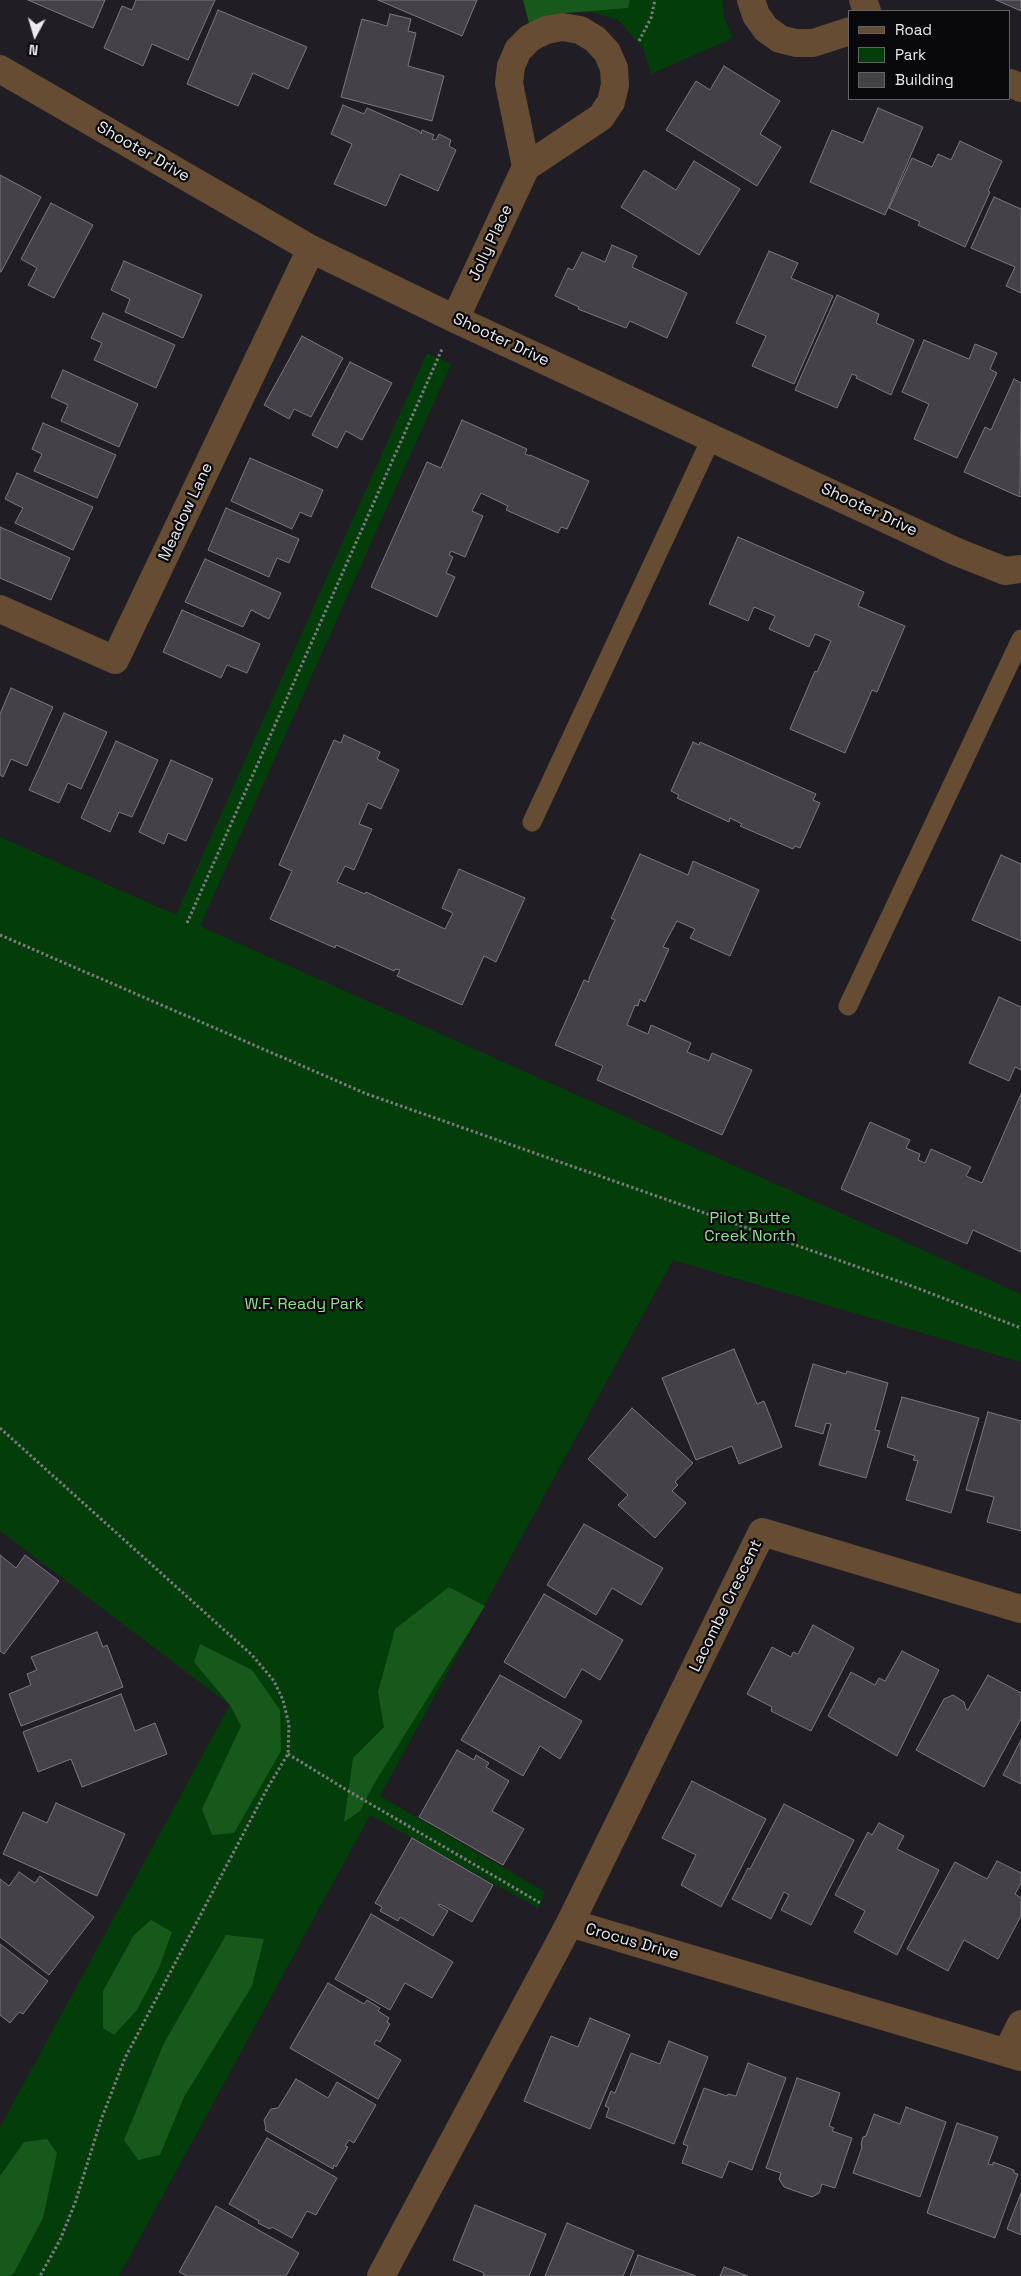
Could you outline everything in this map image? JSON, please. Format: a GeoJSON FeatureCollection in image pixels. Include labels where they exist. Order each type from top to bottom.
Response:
{"type":"FeatureCollection","features":[{"type":"Feature","properties":{"kind":"street"},"geometry":{"type":"LineString","coordinates":[[751,0],[756,15],[766,29],[780,38],[796,43],[813,43],[848,32]]}},
{"type":"Feature","properties":{"kind":"street"},"geometry":{"type":"LineString","coordinates":[[562,27],[580,30],[595,39],[607,52],[614,68],[615,86],[611,102],[601,117],[526,167],[509,83],[511,66],[518,50],[530,38],[546,30],[562,27]]}},
{"type":"Feature","properties":{"kind":"street","name":"Shooter Drive"},"geometry":{"type":"LineString","coordinates":[[0,69],[311,249],[455,319],[957,552],[1005,571],[1021,569]]}},
{"type":"Feature","properties":{"kind":"street","name":"Jolly Place"},"geometry":{"type":"LineString","coordinates":[[455,319],[526,167]]}},
{"type":"Feature","properties":{"kind":"street","name":"Meadow Lane"},"geometry":{"type":"LineString","coordinates":[[0,609],[115,660],[311,249]]}},
{"type":"Feature","properties":{"kind":"street","name":"Lacombe Crescent"},"geometry":{"type":"LineString","coordinates":[[570,1923],[762,1532],[1021,1609]]}},
{"type":"Feature","properties":{"kind":"street","name":"Crocus Drive"},"geometry":{"type":"LineString","coordinates":[[381,2276],[570,1923],[1014,2055]]}},
{"type":"Feature","properties":{"kind":"street"},"geometry":{"type":"LineString","coordinates":[[1014,2055],[1021,2024]]}},
{"type":"Feature","properties":{"kind":"lane"},"geometry":{"type":"LineString","coordinates":[[532,822],[712,437]]}},
{"type":"Feature","properties":{"kind":"lane"},"geometry":{"type":"LineString","coordinates":[[848,1006],[1021,639]]}},
{"type":"Feature","properties":{"kind":"path"},"geometry":{"type":"LineString","coordinates":[[188,923],[455,319]]}},
{"type":"Feature","properties":{"kind":"path"},"geometry":{"type":"LineString","coordinates":[[0,935],[367,1094],[909,1285],[1021,1328]]}},
{"type":"Feature","properties":{"kind":"path"},"geometry":{"type":"LineString","coordinates":[[0,1428],[252,1655],[274,1681],[283,1700],[289,1725],[288,1754],[268,1787],[126,2058],[101,2120],[75,2203],[60,2240],[40,2276]]}},
{"type":"Feature","properties":{"kind":"path"},"geometry":{"type":"LineString","coordinates":[[288,1754],[544,1905],[570,1923]]}},
{"type":"Feature","properties":{"kind":"green space"},"geometry":{"type":"Polygon","coordinates":[[[523,0],[723,0],[724,18],[733,38],[651,74],[643,48],[618,20],[584,10],[555,14],[529,23],[523,0]]]}},
{"type":"Feature","properties":{"kind":"green space"},"geometry":{"type":"Polygon","coordinates":[[[523,0],[630,0],[628,8],[555,14],[529,23],[523,0]]]}},
{"type":"Feature","properties":{"kind":"green space","name":"W.F. Ready Park"},"geometry":{"type":"Polygon","coordinates":[[[427,353],[451,364],[200,926],[1021,1294],[1021,1362],[673,1260],[380,1796],[545,1892],[538,1908],[370,1815],[119,2276],[0,2276],[0,2127],[230,1705],[0,1531],[0,837],[176,915],[427,353]]]}},
{"type":"Feature","properties":{"kind":"green space"},"geometry":{"type":"Polygon","coordinates":[[[449,1587],[485,1606],[374,1784],[360,1811],[344,1822],[353,1758],[384,1727],[378,1692],[395,1629],[449,1587]]]}},
{"type":"Feature","properties":{"kind":"green space"},"geometry":{"type":"Polygon","coordinates":[[[200,1644],[252,1670],[280,1710],[281,1751],[234,1833],[212,1835],[202,1809],[241,1726],[230,1705],[194,1662],[200,1644]]]}},
{"type":"Feature","properties":{"kind":"green space"},"geometry":{"type":"Polygon","coordinates":[[[151,1920],[172,1932],[159,1968],[137,2010],[114,2035],[103,2028],[103,1991],[134,1935],[151,1920]]]}},
{"type":"Feature","properties":{"kind":"green space"},"geometry":{"type":"Polygon","coordinates":[[[226,1935],[264,1939],[252,1986],[184,2097],[160,2155],[138,2160],[124,2140],[164,2043],[226,1935]]]}},
{"type":"Feature","properties":{"kind":"green space"},"geometry":{"type":"Polygon","coordinates":[[[47,2139],[57,2153],[43,2218],[14,2273],[9,2276],[0,2276],[0,2176],[24,2142],[47,2139]]]}},
{"type":"Feature","properties":{"kind":"building"},"geometry":{"type":"Polygon","coordinates":[[[28,0],[105,0],[93,28],[28,0]]]}},
{"type":"Feature","properties":{"kind":"building"},"geometry":{"type":"Polygon","coordinates":[[[136,0],[215,0],[188,60],[152,44],[143,66],[104,48],[122,6],[132,10],[136,0]]]}},
{"type":"Feature","properties":{"kind":"building"},"geometry":{"type":"Polygon","coordinates":[[[378,0],[477,0],[462,36],[378,0]]]}},
{"type":"Feature","properties":{"kind":"building"},"geometry":{"type":"Polygon","coordinates":[[[996,0],[1021,0],[1021,11],[996,0]]]}},
{"type":"Feature","properties":{"kind":"building"},"geometry":{"type":"Polygon","coordinates":[[[218,10],[307,47],[288,89],[253,73],[238,106],[187,84],[218,10]]]}},
{"type":"Feature","properties":{"kind":"building"},"geometry":{"type":"Polygon","coordinates":[[[390,14],[411,19],[408,31],[416,33],[408,66],[444,76],[432,121],[341,97],[362,19],[387,26],[390,14]]]}},
{"type":"Feature","properties":{"kind":"building"},"geometry":{"type":"Polygon","coordinates":[[[724,66],[780,101],[760,134],[781,147],[757,186],[666,130],[696,81],[710,90],[724,66]]]}},
{"type":"Feature","properties":{"kind":"building"},"geometry":{"type":"Polygon","coordinates":[[[343,105],[364,114],[367,108],[419,131],[421,134],[422,130],[434,135],[432,139],[436,140],[439,134],[451,140],[449,146],[456,150],[438,191],[400,174],[386,206],[334,184],[352,144],[331,134],[343,105]]]}},
{"type":"Feature","properties":{"kind":"building"},"geometry":{"type":"Polygon","coordinates":[[[878,108],[923,127],[885,215],[810,182],[832,130],[863,143],[878,108]]]}},
{"type":"Feature","properties":{"kind":"building"},"geometry":{"type":"Polygon","coordinates":[[[960,141],[1002,161],[965,247],[918,225],[920,222],[889,208],[912,158],[932,167],[938,154],[951,160],[960,141]]]}},
{"type":"Feature","properties":{"kind":"building"},"geometry":{"type":"Polygon","coordinates":[[[694,161],[740,189],[699,255],[621,207],[644,170],[676,190],[694,161]]]}},
{"type":"Feature","properties":{"kind":"building"},"geometry":{"type":"Polygon","coordinates":[[[0,175],[41,197],[1,272],[0,272],[0,175]]]}},
{"type":"Feature","properties":{"kind":"building"},"geometry":{"type":"Polygon","coordinates":[[[994,197],[1021,209],[1021,293],[1006,286],[1015,267],[971,248],[994,197]]]}},
{"type":"Feature","properties":{"kind":"building"},"geometry":{"type":"Polygon","coordinates":[[[51,203],[93,225],[54,298],[28,285],[37,268],[21,259],[51,203]]]}},
{"type":"Feature","properties":{"kind":"building"},"geometry":{"type":"Polygon","coordinates":[[[612,245],[637,256],[632,267],[687,293],[667,338],[630,321],[626,328],[578,309],[579,307],[555,296],[568,268],[573,270],[582,252],[605,262],[612,245]]]}},
{"type":"Feature","properties":{"kind":"building"},"geometry":{"type":"Polygon","coordinates":[[[769,251],[798,263],[791,278],[833,296],[794,384],[752,366],[766,336],[736,323],[769,251]]]}},
{"type":"Feature","properties":{"kind":"building"},"geometry":{"type":"Polygon","coordinates":[[[124,261],[202,295],[183,338],[125,312],[130,299],[111,290],[124,261]]]}},
{"type":"Feature","properties":{"kind":"building"},"geometry":{"type":"Polygon","coordinates":[[[837,295],[879,314],[876,323],[914,340],[891,395],[856,378],[857,376],[852,374],[837,408],[795,390],[837,295]]]}},
{"type":"Feature","properties":{"kind":"building"},"geometry":{"type":"Polygon","coordinates":[[[103,313],[175,345],[156,388],[94,360],[102,343],[91,338],[103,313]]]}},
{"type":"Feature","properties":{"kind":"building"},"geometry":{"type":"Polygon","coordinates":[[[302,336],[343,358],[311,417],[294,409],[289,419],[264,405],[302,336]]]}},
{"type":"Feature","properties":{"kind":"building"},"geometry":{"type":"Polygon","coordinates":[[[924,340],[969,359],[975,344],[997,353],[990,369],[997,373],[957,458],[914,439],[929,404],[902,392],[924,340]]]}},
{"type":"Feature","properties":{"kind":"building"},"geometry":{"type":"Polygon","coordinates":[[[350,362],[392,383],[362,440],[346,431],[337,448],[312,435],[350,362]]]}},
{"type":"Feature","properties":{"kind":"building"},"geometry":{"type":"Polygon","coordinates":[[[63,370],[138,404],[119,447],[61,421],[68,405],[51,397],[63,370]]]}},
{"type":"Feature","properties":{"kind":"building"},"geometry":{"type":"Polygon","coordinates":[[[1014,379],[1021,383],[1020,497],[964,472],[985,427],[991,430],[1014,379]]]}},
{"type":"Feature","properties":{"kind":"building"},"geometry":{"type":"Polygon","coordinates":[[[462,420],[527,449],[525,454],[589,481],[567,529],[561,527],[558,533],[506,510],[508,506],[481,493],[472,511],[483,516],[465,557],[451,551],[449,555],[453,557],[446,573],[455,577],[437,617],[371,587],[427,462],[441,468],[462,420]]]}},
{"type":"Feature","properties":{"kind":"building"},"geometry":{"type":"Polygon","coordinates":[[[43,423],[116,455],[97,498],[34,471],[42,454],[32,449],[43,423]]]}},
{"type":"Feature","properties":{"kind":"building"},"geometry":{"type":"Polygon","coordinates":[[[250,458],[323,490],[311,517],[300,512],[292,529],[231,501],[250,458]]]}},
{"type":"Feature","properties":{"kind":"building"},"geometry":{"type":"Polygon","coordinates":[[[17,473],[93,507],[73,550],[15,523],[23,508],[5,499],[17,473]]]}},
{"type":"Feature","properties":{"kind":"building"},"geometry":{"type":"Polygon","coordinates":[[[226,508],[299,539],[289,563],[277,558],[269,577],[208,550],[226,508]]]}},
{"type":"Feature","properties":{"kind":"building"},"geometry":{"type":"Polygon","coordinates":[[[0,527],[70,558],[51,600],[0,578],[0,527]]]}},
{"type":"Feature","properties":{"kind":"building"},"geometry":{"type":"Polygon","coordinates":[[[738,537],[864,592],[858,606],[905,626],[877,692],[872,690],[845,753],[790,729],[815,671],[817,672],[831,641],[815,634],[809,647],[769,629],[775,616],[754,607],[748,621],[709,604],[738,537]]]}},
{"type":"Feature","properties":{"kind":"building"},"geometry":{"type":"Polygon","coordinates":[[[205,559],[281,593],[269,619],[251,610],[243,627],[185,602],[205,559]]]}},
{"type":"Feature","properties":{"kind":"building"},"geometry":{"type":"Polygon","coordinates":[[[182,610],[260,644],[247,673],[227,665],[221,678],[163,652],[182,610]]]}},
{"type":"Feature","properties":{"kind":"building"},"geometry":{"type":"Polygon","coordinates":[[[11,688],[53,707],[27,766],[11,759],[3,777],[0,775],[0,714],[11,688]]]}},
{"type":"Feature","properties":{"kind":"building"},"geometry":{"type":"Polygon","coordinates":[[[64,713],[107,732],[81,789],[68,783],[59,803],[29,790],[64,713]]]}},
{"type":"Feature","properties":{"kind":"building"},"geometry":{"type":"Polygon","coordinates":[[[344,735],[380,752],[377,759],[399,770],[381,809],[368,803],[359,824],[372,829],[354,870],[345,866],[337,882],[365,894],[366,892],[445,929],[453,913],[442,908],[459,869],[525,898],[496,962],[484,956],[462,1005],[397,976],[400,970],[395,969],[394,971],[336,945],[335,948],[270,919],[292,871],[279,865],[334,740],[341,743],[344,735]]]}},
{"type":"Feature","properties":{"kind":"building"},"geometry":{"type":"Polygon","coordinates":[[[116,741],[158,760],[132,817],[119,812],[110,832],[81,818],[116,741]]]}},
{"type":"Feature","properties":{"kind":"building"},"geometry":{"type":"Polygon","coordinates":[[[693,742],[699,745],[700,742],[816,794],[813,800],[820,803],[800,848],[795,846],[793,849],[740,826],[742,824],[730,818],[729,822],[677,798],[679,795],[671,791],[693,742]]]}},
{"type":"Feature","properties":{"kind":"building"},"geometry":{"type":"Polygon","coordinates":[[[171,760],[213,779],[186,841],[168,833],[164,844],[139,832],[171,760]]]}},
{"type":"Feature","properties":{"kind":"building"},"geometry":{"type":"Polygon","coordinates":[[[640,854],[688,875],[693,861],[759,890],[730,956],[690,938],[695,929],[677,921],[663,947],[669,949],[645,1002],[640,999],[638,1006],[635,1005],[627,1025],[648,1034],[651,1025],[691,1043],[687,1052],[709,1061],[712,1053],[752,1070],[722,1135],[597,1080],[603,1066],[555,1045],[584,980],[589,982],[589,978],[615,920],[611,918],[640,854]]]}},
{"type":"Feature","properties":{"kind":"building"},"geometry":{"type":"Polygon","coordinates":[[[1001,855],[1021,864],[1021,941],[972,920],[1001,855]]]}},
{"type":"Feature","properties":{"kind":"building"},"geometry":{"type":"Polygon","coordinates":[[[999,997],[1021,1007],[1021,1070],[1015,1067],[1009,1081],[969,1063],[999,997]]]}},
{"type":"Feature","properties":{"kind":"building"},"geometry":{"type":"Polygon","coordinates":[[[1021,1094],[1021,1252],[973,1230],[967,1244],[841,1189],[870,1122],[910,1140],[906,1148],[920,1154],[918,1160],[925,1163],[931,1149],[971,1167],[966,1176],[982,1183],[1021,1094]]]}},
{"type":"Feature","properties":{"kind":"building"},"geometry":{"type":"Polygon","coordinates":[[[734,1349],[757,1404],[764,1401],[782,1447],[739,1464],[732,1446],[696,1460],[662,1378],[734,1349]]]}},
{"type":"Feature","properties":{"kind":"building"},"geometry":{"type":"Polygon","coordinates":[[[813,1364],[846,1374],[847,1371],[888,1383],[875,1430],[880,1431],[866,1478],[819,1465],[831,1424],[826,1423],[823,1434],[795,1426],[813,1364]]]}},
{"type":"Feature","properties":{"kind":"building"},"geometry":{"type":"Polygon","coordinates":[[[902,1397],[979,1418],[951,1513],[906,1500],[918,1461],[913,1460],[915,1456],[887,1447],[902,1397]]]}},
{"type":"Feature","properties":{"kind":"building"},"geometry":{"type":"Polygon","coordinates":[[[632,1408],[693,1463],[675,1482],[678,1485],[672,1491],[686,1503],[655,1538],[618,1505],[628,1495],[588,1459],[632,1408]]]}},
{"type":"Feature","properties":{"kind":"building"},"geometry":{"type":"Polygon","coordinates":[[[988,1412],[1021,1421],[1021,1531],[987,1522],[994,1497],[966,1490],[988,1412]]]}},
{"type":"Feature","properties":{"kind":"building"},"geometry":{"type":"Polygon","coordinates":[[[584,1524],[663,1568],[641,1605],[612,1588],[596,1615],[547,1585],[584,1524]]]}},
{"type":"Feature","properties":{"kind":"building"},"geometry":{"type":"Polygon","coordinates":[[[0,1555],[16,1568],[25,1555],[59,1581],[4,1654],[0,1651],[0,1555]]]}},
{"type":"Feature","properties":{"kind":"building"},"geometry":{"type":"Polygon","coordinates":[[[544,1594],[623,1640],[600,1680],[582,1669],[565,1698],[504,1662],[544,1594]]]}},
{"type":"Feature","properties":{"kind":"building"},"geometry":{"type":"Polygon","coordinates":[[[813,1625],[854,1648],[811,1731],[771,1711],[772,1707],[747,1694],[772,1647],[791,1657],[793,1652],[798,1654],[813,1625]]]}},
{"type":"Feature","properties":{"kind":"building"},"geometry":{"type":"Polygon","coordinates":[[[97,1632],[103,1647],[107,1645],[123,1687],[21,1726],[9,1694],[31,1685],[27,1674],[37,1670],[31,1657],[97,1632]]]}},
{"type":"Feature","properties":{"kind":"building"},"geometry":{"type":"Polygon","coordinates":[[[902,1651],[939,1670],[897,1756],[828,1716],[851,1672],[875,1685],[879,1678],[885,1681],[902,1651]]]}},
{"type":"Feature","properties":{"kind":"building"},"geometry":{"type":"Polygon","coordinates":[[[500,1675],[582,1721],[560,1759],[540,1746],[523,1776],[461,1740],[500,1675]]]}},
{"type":"Feature","properties":{"kind":"building"},"geometry":{"type":"Polygon","coordinates":[[[988,1675],[1021,1693],[1021,1719],[984,1787],[916,1750],[944,1699],[953,1695],[964,1702],[968,1710],[988,1675]]]}},
{"type":"Feature","properties":{"kind":"building"},"geometry":{"type":"Polygon","coordinates":[[[121,1694],[135,1731],[155,1723],[167,1754],[82,1787],[71,1759],[38,1772],[23,1732],[121,1694]]]}},
{"type":"Feature","properties":{"kind":"building"},"geometry":{"type":"Polygon","coordinates":[[[1021,1740],[1021,1784],[1003,1775],[1021,1740]]]}},
{"type":"Feature","properties":{"kind":"building"},"geometry":{"type":"Polygon","coordinates":[[[457,1750],[474,1760],[476,1755],[489,1763],[486,1767],[509,1781],[492,1811],[524,1829],[503,1865],[419,1817],[457,1750]]]}},
{"type":"Feature","properties":{"kind":"building"},"geometry":{"type":"Polygon","coordinates":[[[692,1781],[766,1819],[721,1907],[681,1885],[696,1855],[662,1838],[692,1781]]]}},
{"type":"Feature","properties":{"kind":"building"},"geometry":{"type":"Polygon","coordinates":[[[56,1803],[125,1834],[97,1896],[3,1854],[23,1812],[47,1823],[56,1803]]]}},
{"type":"Feature","properties":{"kind":"building"},"geometry":{"type":"Polygon","coordinates":[[[784,1804],[854,1840],[811,1925],[781,1910],[789,1895],[784,1892],[771,1919],[732,1899],[784,1804]]]}},
{"type":"Feature","properties":{"kind":"building"},"geometry":{"type":"Polygon","coordinates":[[[879,1823],[904,1836],[897,1849],[939,1870],[897,1955],[854,1932],[865,1911],[835,1895],[868,1832],[872,1835],[879,1823]]]}},
{"type":"Feature","properties":{"kind":"building"},"geometry":{"type":"Polygon","coordinates":[[[412,1838],[493,1885],[472,1922],[440,1904],[438,1905],[448,1911],[433,1936],[400,1917],[398,1921],[380,1911],[382,1907],[375,1903],[412,1838]]]}},
{"type":"Feature","properties":{"kind":"building"},"geometry":{"type":"Polygon","coordinates":[[[997,1861],[1021,1873],[1021,1883],[1015,1894],[1021,1898],[1021,1916],[998,1959],[964,1940],[948,1971],[907,1949],[955,1862],[987,1879],[997,1861]]]}},
{"type":"Feature","properties":{"kind":"building"},"geometry":{"type":"Polygon","coordinates":[[[19,1872],[35,1883],[40,1876],[94,1917],[49,1975],[0,1937],[0,1879],[9,1886],[19,1872]]]}},
{"type":"Feature","properties":{"kind":"building"},"geometry":{"type":"Polygon","coordinates":[[[371,1914],[453,1962],[432,1998],[405,1983],[390,2010],[335,1979],[371,1914]]]}},
{"type":"Feature","properties":{"kind":"building"},"geometry":{"type":"Polygon","coordinates":[[[0,1944],[48,1981],[23,2014],[19,2012],[10,2023],[0,2015],[0,1944]]]}},
{"type":"Feature","properties":{"kind":"building"},"geometry":{"type":"Polygon","coordinates":[[[328,1983],[364,2004],[367,2000],[380,2008],[378,2011],[389,2018],[387,2022],[390,2024],[380,2042],[376,2040],[374,2044],[401,2060],[378,2099],[290,2048],[328,1983]]]}},
{"type":"Feature","properties":{"kind":"building"},"geometry":{"type":"Polygon","coordinates":[[[590,2018],[630,2035],[590,2129],[524,2101],[551,2036],[578,2047],[590,2018]]]}},
{"type":"Feature","properties":{"kind":"building"},"geometry":{"type":"Polygon","coordinates":[[[669,2041],[708,2057],[674,2144],[606,2117],[609,2108],[605,2106],[611,2091],[615,2093],[631,2053],[660,2064],[669,2041]]]}},
{"type":"Feature","properties":{"kind":"building"},"geometry":{"type":"Polygon","coordinates":[[[748,2063],[786,2078],[752,2170],[729,2161],[722,2178],[682,2163],[688,2146],[683,2144],[704,2088],[727,2096],[728,2094],[736,2096],[748,2063]]]}},
{"type":"Feature","properties":{"kind":"building"},"geometry":{"type":"Polygon","coordinates":[[[797,2078],[840,2093],[829,2126],[834,2128],[832,2131],[852,2138],[835,2188],[822,2184],[819,2193],[812,2197],[784,2187],[779,2179],[781,2173],[766,2168],[797,2078]]]}},
{"type":"Feature","properties":{"kind":"building"},"geometry":{"type":"Polygon","coordinates":[[[296,2079],[328,2098],[337,2082],[376,2105],[354,2143],[349,2140],[345,2146],[348,2147],[333,2169],[265,2130],[264,2120],[271,2109],[278,2108],[296,2079]]]}},
{"type":"Feature","properties":{"kind":"building"},"geometry":{"type":"Polygon","coordinates":[[[906,2107],[946,2122],[920,2197],[853,2173],[862,2147],[863,2137],[866,2136],[874,2114],[900,2124],[906,2107]]]}},
{"type":"Feature","properties":{"kind":"building"},"geometry":{"type":"Polygon","coordinates":[[[957,2123],[998,2137],[988,2164],[993,2165],[993,2162],[1014,2170],[1014,2173],[1018,2174],[995,2238],[927,2213],[957,2123]]]}},
{"type":"Feature","properties":{"kind":"building"},"geometry":{"type":"Polygon","coordinates":[[[267,2138],[337,2178],[316,2215],[307,2211],[292,2238],[272,2227],[270,2229],[258,2223],[259,2221],[229,2204],[267,2138]]]}},
{"type":"Feature","properties":{"kind":"building"},"geometry":{"type":"Polygon","coordinates":[[[1021,2193],[1021,2235],[1007,2229],[1021,2193]]]}},
{"type":"Feature","properties":{"kind":"building"},"geometry":{"type":"Polygon","coordinates":[[[475,2205],[546,2234],[529,2276],[483,2276],[484,2273],[453,2260],[475,2205]]]}},
{"type":"Feature","properties":{"kind":"building"},"geometry":{"type":"Polygon","coordinates":[[[216,2206],[299,2253],[286,2276],[187,2276],[179,2272],[216,2206]]]}},
{"type":"Feature","properties":{"kind":"building"},"geometry":{"type":"Polygon","coordinates":[[[567,2223],[634,2251],[623,2276],[545,2276],[567,2223]]]}},
{"type":"Feature","properties":{"kind":"building"},"geometry":{"type":"Polygon","coordinates":[[[638,2255],[696,2276],[630,2276],[638,2255]]]}},
{"type":"Feature","properties":{"kind":"building"},"geometry":{"type":"Polygon","coordinates":[[[724,2267],[729,2269],[748,2276],[720,2276],[724,2267]]]}},
{"type":"Feature","properties":{"kind":"park label","name":"Pilot Butte Creek North"},"geometry":{"type":"Point","coordinates":[750,1228]}}]}
